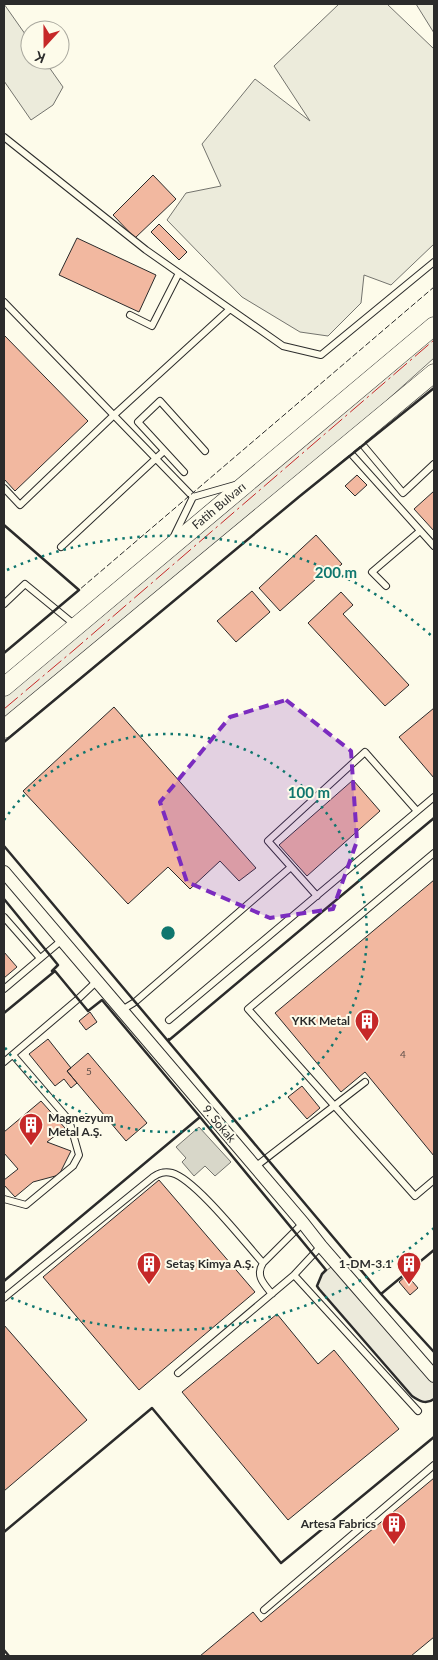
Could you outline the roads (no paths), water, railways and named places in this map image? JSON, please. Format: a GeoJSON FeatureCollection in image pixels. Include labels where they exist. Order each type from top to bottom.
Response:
{"type":"FeatureCollection","features":[{"type":"Feature","properties":{"kind":"main road","name":"Fatih Bulvarı"},"geometry":{"type":"LineString","coordinates":[[4,687],[434,326]]}},
{"type":"Feature","properties":{"kind":"main road"},"geometry":{"type":"LineString","coordinates":[[4,729],[434,373]]}},
{"type":"Feature","properties":{"kind":"street","name":"9. Sokak"},"geometry":{"type":"LineString","coordinates":[[4,872],[321,1246],[434,1376]]}},
{"type":"Feature","properties":{"kind":"lane"},"geometry":{"type":"LineString","coordinates":[[4,137],[146,250],[283,346],[320,355],[434,262]]}},
{"type":"Feature","properties":{"kind":"lane"},"geometry":{"type":"LineString","coordinates":[[130,315],[152,326],[179,273]]}},
{"type":"Feature","properties":{"kind":"lane"},"geometry":{"type":"LineString","coordinates":[[4,302],[193,497]]}},
{"type":"Feature","properties":{"kind":"lane"},"geometry":{"type":"LineString","coordinates":[[4,488],[20,505],[114,415],[230,309]]}},
{"type":"Feature","properties":{"kind":"lane"},"geometry":{"type":"LineString","coordinates":[[184,472],[138,422],[160,401],[206,451]]}},
{"type":"Feature","properties":{"kind":"lane"},"geometry":{"type":"LineString","coordinates":[[351,442],[403,493],[434,464]]}},
{"type":"Feature","properties":{"kind":"lane"},"geometry":{"type":"LineString","coordinates":[[351,442],[420,531],[434,546]]}},
{"type":"Feature","properties":{"kind":"lane"},"geometry":{"type":"LineString","coordinates":[[60,547],[164,451]]}},
{"type":"Feature","properties":{"kind":"lane"},"geometry":{"type":"LineString","coordinates":[[168,549],[193,497],[248,482]]}},
{"type":"Feature","properties":{"kind":"lane"},"geometry":{"type":"LineString","coordinates":[[386,586],[372,572],[420,531]]}},
{"type":"Feature","properties":{"kind":"lane"},"geometry":{"type":"LineString","coordinates":[[4,604],[25,584],[76,626]]}},
{"type":"Feature","properties":{"kind":"lane"},"geometry":{"type":"LineString","coordinates":[[317,896],[268,841],[365,752],[417,811]]}},
{"type":"Feature","properties":{"kind":"lane"},"geometry":{"type":"LineString","coordinates":[[169,1020],[434,797]]}},
{"type":"Feature","properties":{"kind":"lane"},"geometry":{"type":"LineString","coordinates":[[434,854],[248,1008],[416,1196],[434,1180]]}},
{"type":"Feature","properties":{"kind":"lane"},"geometry":{"type":"LineString","coordinates":[[122,1010],[135,1002],[291,867]]}},
{"type":"Feature","properties":{"kind":"lane"},"geometry":{"type":"LineString","coordinates":[[4,917],[40,958]]}},
{"type":"Feature","properties":{"kind":"lane"},"geometry":{"type":"LineString","coordinates":[[4,989],[62,940]]}},
{"type":"Feature","properties":{"kind":"lane"},"geometry":{"type":"LineString","coordinates":[[4,1062],[78,999],[97,980]]}},
{"type":"Feature","properties":{"kind":"lane"},"geometry":{"type":"LineString","coordinates":[[4,1199],[26,1205],[73,1166],[79,1155],[69,1120],[13,1055]]}},
{"type":"Feature","properties":{"kind":"lane"},"geometry":{"type":"LineString","coordinates":[[255,1167],[365,1082]]}},
{"type":"Feature","properties":{"kind":"lane"},"geometry":{"type":"LineString","coordinates":[[4,1298],[153,1176],[161,1172],[172,1173],[191,1184],[263,1263]]}},
{"type":"Feature","properties":{"kind":"lane"},"geometry":{"type":"LineString","coordinates":[[272,1294],[260,1278],[259,1273],[263,1263],[303,1223]]}},
{"type":"Feature","properties":{"kind":"lane"},"geometry":{"type":"LineString","coordinates":[[178,1373],[294,1275],[321,1246]]}},
{"type":"Feature","properties":{"kind":"lane"},"geometry":{"type":"LineString","coordinates":[[294,1275],[418,1411]]}},
{"type":"Feature","properties":{"kind":"lane"},"geometry":{"type":"LineString","coordinates":[[264,1610],[434,1465]]}},
{"type":"Feature","properties":{"kind":"place","name":"YKK Metal"},"geometry":{"type":"Point","coordinates":[367,1042]}},
{"type":"Feature","properties":{"kind":"place","name":"Magnezyum Metal A.Ş."},"geometry":{"type":"Point","coordinates":[31,1146]}},
{"type":"Feature","properties":{"kind":"place","name":"Setaş Kimya A.Ş."},"geometry":{"type":"Point","coordinates":[149,1285]}},
{"type":"Feature","properties":{"kind":"place","name":"1-DM-3.1"},"geometry":{"type":"Point","coordinates":[409,1285]}},
{"type":"Feature","properties":{"kind":"place","name":"Artesa Fabrics"},"geometry":{"type":"Point","coordinates":[394,1545]}}]}
